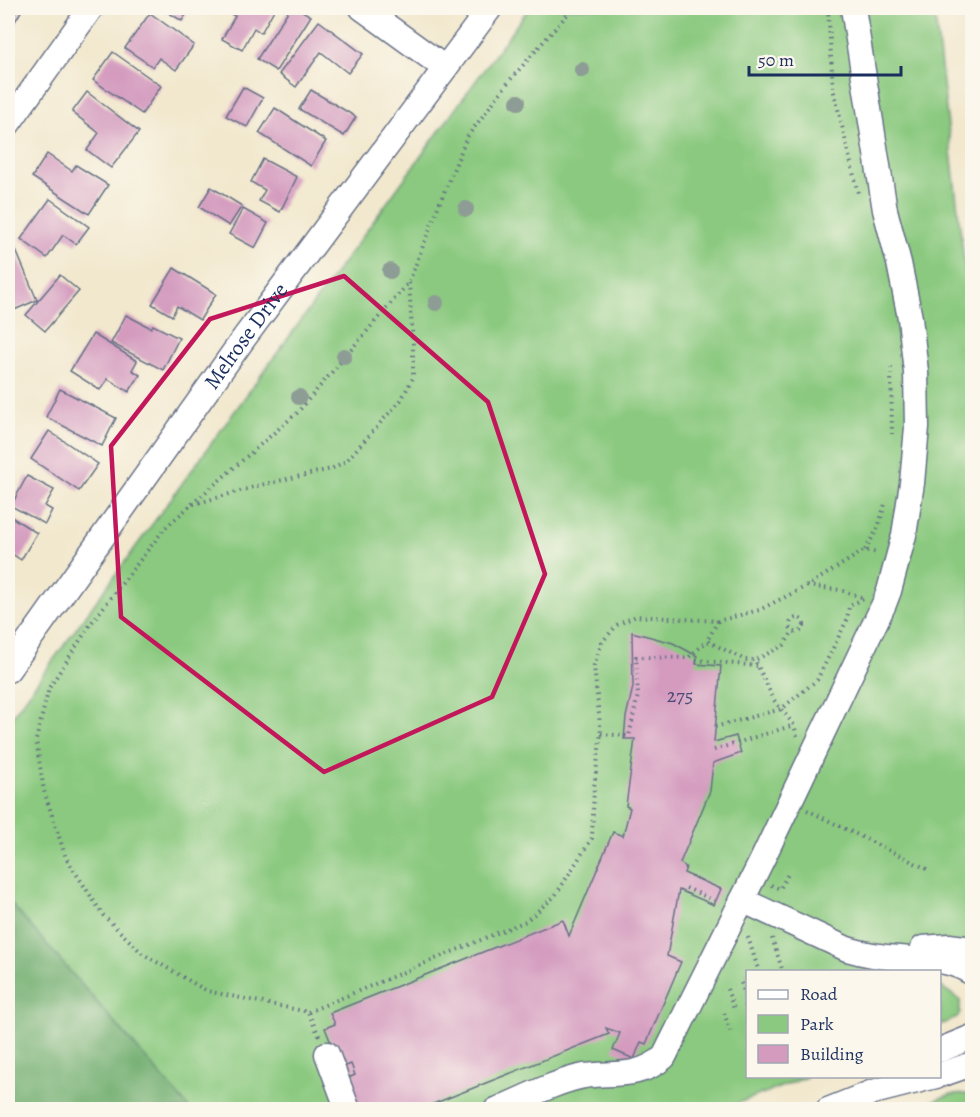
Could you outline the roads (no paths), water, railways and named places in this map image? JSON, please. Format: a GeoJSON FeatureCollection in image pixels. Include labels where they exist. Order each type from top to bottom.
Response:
{"type":"FeatureCollection","features":[{"type":"Feature","properties":{"kind":"street"},"geometry":{"type":"LineString","coordinates":[[8,124],[91,8]]}},
{"type":"Feature","properties":{"kind":"street"},"geometry":{"type":"LineString","coordinates":[[362,8],[445,68]]}},
{"type":"Feature","properties":{"kind":"street","name":"Melrose Drive"},"geometry":{"type":"LineString","coordinates":[[11,657],[244,338],[490,8]]}},
{"type":"Feature","properties":{"kind":"street"},"geometry":{"type":"LineString","coordinates":[[496,1110],[584,1076],[624,1075],[638,1071],[664,1057],[690,1007],[733,902],[789,801],[874,601],[889,591],[904,535],[912,483],[917,427],[916,372],[910,318],[885,210],[853,8]]}},
{"type":"Feature","properties":{"kind":"street"},"geometry":{"type":"LineString","coordinates":[[733,902],[847,949],[864,954],[946,961],[972,973]]}},
{"type":"Feature","properties":{"kind":"street"},"geometry":{"type":"LineString","coordinates":[[864,954],[949,946],[972,949]]}},
{"type":"Feature","properties":{"kind":"street"},"geometry":{"type":"LineString","coordinates":[[941,1049],[972,1037]]}},
{"type":"Feature","properties":{"kind":"street"},"geometry":{"type":"LineString","coordinates":[[327,1054],[348,1110]]}},
{"type":"Feature","properties":{"kind":"street"},"geometry":{"type":"LineString","coordinates":[[941,1075],[972,1064]]}},
{"type":"Feature","properties":{"kind":"street"},"geometry":{"type":"LineString","coordinates":[[873,1092],[894,1078]]}},
{"type":"Feature","properties":{"kind":"street"},"geometry":{"type":"LineString","coordinates":[[828,1110],[873,1092],[930,1078]]}}]}
